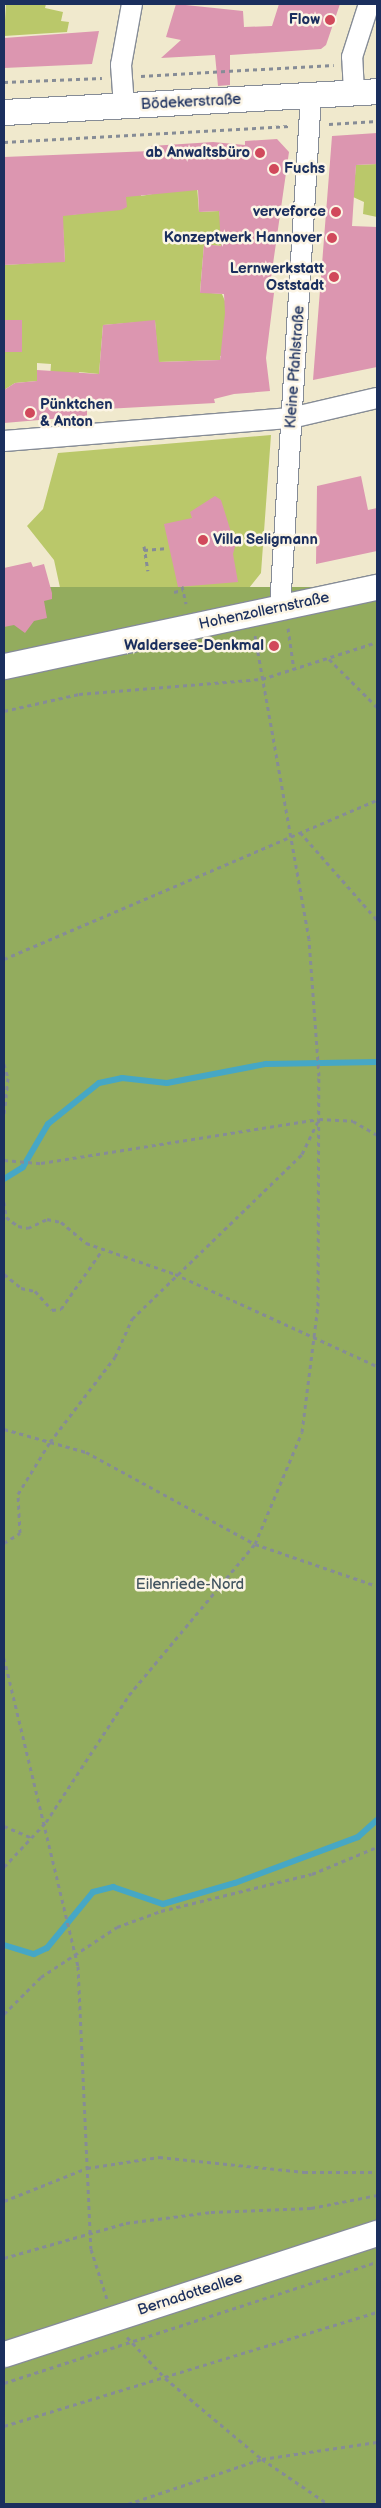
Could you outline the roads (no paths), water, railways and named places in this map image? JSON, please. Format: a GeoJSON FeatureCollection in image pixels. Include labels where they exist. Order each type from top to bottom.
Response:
{"type":"FeatureCollection","features":[{"type":"Feature","properties":{"kind":"street"},"geometry":{"type":"LineString","coordinates":[[124,106],[122,78],[132,4]]}},
{"type":"Feature","properties":{"kind":"street"},"geometry":{"type":"LineString","coordinates":[[366,91],[352,64],[369,4]]}},
{"type":"Feature","properties":{"kind":"street","name":"Bödekerstraße"},"geometry":{"type":"LineString","coordinates":[[4,112],[311,96],[366,91]]}},
{"type":"Feature","properties":{"kind":"street","name":"Kleine Pfahlstraße"},"geometry":{"type":"LineString","coordinates":[[282,608],[291,418],[312,124],[311,96]]}},
{"type":"Feature","properties":{"kind":"street"},"geometry":{"type":"LineString","coordinates":[[4,441],[291,418],[377,398]]}},
{"type":"Feature","properties":{"kind":"street","name":"Hohenzollernstraße"},"geometry":{"type":"LineString","coordinates":[[4,666],[377,587]]}},
{"type":"Feature","properties":{"kind":"street","name":"Bernadotteallee"},"geometry":{"type":"LineString","coordinates":[[4,2354],[377,2233]]}},
{"type":"Feature","properties":{"kind":"waterway"},"geometry":{"type":"LineString","coordinates":[[4,1179],[23,1167],[48,1124],[99,1083],[122,1078],[167,1083],[266,1064],[377,1062]]}},
{"type":"Feature","properties":{"kind":"waterway"},"geometry":{"type":"LineString","coordinates":[[4,1945],[34,1954],[47,1948],[93,1892],[113,1887],[163,1904],[235,1883],[358,1837],[377,1820]]}},
{"type":"Feature","properties":{"kind":"place","name":"Flow"},"geometry":{"type":"Point","coordinates":[330,20]}},
{"type":"Feature","properties":{"kind":"place","name":"ab Anwaltsbüro"},"geometry":{"type":"Point","coordinates":[260,153]}},
{"type":"Feature","properties":{"kind":"place","name":"Fuchs"},"geometry":{"type":"Point","coordinates":[274,169]}},
{"type":"Feature","properties":{"kind":"place","name":"verveforce"},"geometry":{"type":"Point","coordinates":[336,212]}},
{"type":"Feature","properties":{"kind":"place","name":"Konzeptwerk Hannover"},"geometry":{"type":"Point","coordinates":[332,238]}},
{"type":"Feature","properties":{"kind":"place","name":"Lernwerkstatt Oststadt"},"geometry":{"type":"Point","coordinates":[334,277]}},
{"type":"Feature","properties":{"kind":"place","name":"Pünktchen & Anton"},"geometry":{"type":"Point","coordinates":[30,413]}},
{"type":"Feature","properties":{"kind":"place","name":"Villa Seligmann"},"geometry":{"type":"Point","coordinates":[203,540]}},
{"type":"Feature","properties":{"kind":"place","name":"Waldersee-Denkmal"},"geometry":{"type":"Point","coordinates":[274,646]}},
{"type":"Feature","properties":{"kind":"park label","name":"Eilenriede-Nord"},"geometry":{"type":"Point","coordinates":[190,1585]}}]}
